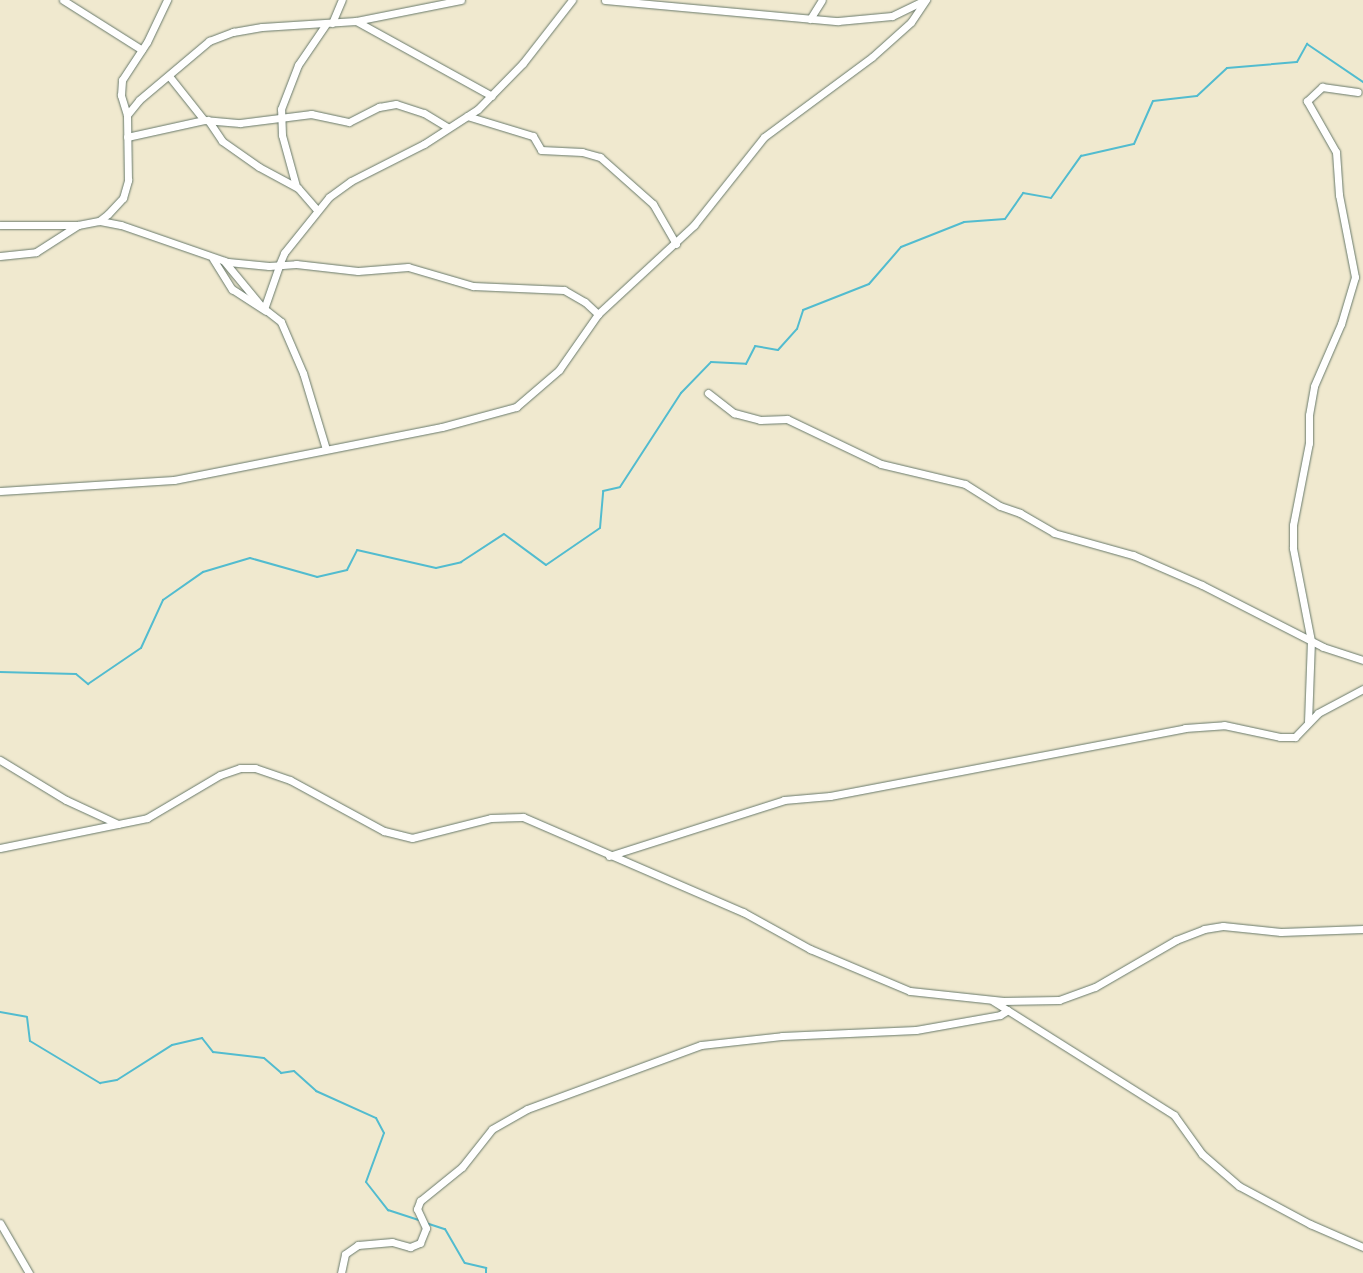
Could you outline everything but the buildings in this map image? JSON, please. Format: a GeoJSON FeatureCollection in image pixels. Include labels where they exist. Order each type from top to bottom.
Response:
{"type":"FeatureCollection","features":[{"type":"Feature","properties":{"kind":"street"},"geometry":{"type":"LineString","coordinates":[[63,0],[142,50]]}},
{"type":"Feature","properties":{"kind":"street"},"geometry":{"type":"LineString","coordinates":[[99,220],[123,198],[128,180],[127,115],[121,95],[122,80],[142,50],[167,0]]}},
{"type":"Feature","properties":{"kind":"street"},"geometry":{"type":"LineString","coordinates":[[296,186],[282,137],[281,118],[283,103],[293,76],[329,24],[342,0]]}},
{"type":"Feature","properties":{"kind":"street"},"geometry":{"type":"LineString","coordinates":[[127,115],[139,100],[169,76],[197,48],[223,35],[269,26],[356,21],[461,0]]}},
{"type":"Feature","properties":{"kind":"street"},"geometry":{"type":"LineString","coordinates":[[266,310],[284,253],[317,210],[351,181],[414,150],[447,127],[467,116],[492,96],[529,56],[572,0]]}},
{"type":"Feature","properties":{"kind":"street"},"geometry":{"type":"LineString","coordinates":[[605,0],[810,19],[883,18],[926,0]]}},
{"type":"Feature","properties":{"kind":"street"},"geometry":{"type":"LineString","coordinates":[[810,19],[822,0]]}},
{"type":"Feature","properties":{"kind":"street"},"geometry":{"type":"LineString","coordinates":[[0,492],[174,480],[442,427],[516,406],[559,370],[598,314],[676,244],[764,137],[891,40],[911,22],[926,0]]}},
{"type":"Feature","properties":{"kind":"street"},"geometry":{"type":"LineString","coordinates":[[356,21],[492,96]]}},
{"type":"Feature","properties":{"kind":"street"},"geometry":{"type":"LineString","coordinates":[[169,76],[225,144],[259,167],[296,186],[317,210]]}},
{"type":"Feature","properties":{"kind":"street"},"geometry":{"type":"LineString","coordinates":[[1308,722],[1310,641],[1293,548],[1293,525],[1309,443],[1308,422],[1314,386],[1341,324],[1355,277],[1339,195],[1336,152],[1307,101],[1322,87],[1358,92]]}},
{"type":"Feature","properties":{"kind":"street"},"geometry":{"type":"LineString","coordinates":[[127,137],[206,120],[240,123],[318,115],[349,122],[379,107],[396,104],[424,113],[447,127]]}},
{"type":"Feature","properties":{"kind":"street"},"geometry":{"type":"LineString","coordinates":[[467,116],[533,136],[542,150],[582,152],[600,158],[653,204],[676,244]]}},
{"type":"Feature","properties":{"kind":"street"},"geometry":{"type":"LineString","coordinates":[[0,225],[78,225],[99,220],[121,225],[224,261],[279,266],[296,264],[373,271],[408,267],[473,286],[555,289],[576,295],[598,314]]}},
{"type":"Feature","properties":{"kind":"street"},"geometry":{"type":"LineString","coordinates":[[0,256],[36,252],[78,225]]}},
{"type":"Feature","properties":{"kind":"street"},"geometry":{"type":"LineString","coordinates":[[213,258],[220,275],[240,297],[266,310]]}},
{"type":"Feature","properties":{"kind":"street"},"geometry":{"type":"LineString","coordinates":[[224,261],[266,310],[281,322],[303,372],[326,449]]}},
{"type":"Feature","properties":{"kind":"street"},"geometry":{"type":"LineString","coordinates":[[708,393],[734,413],[760,420],[786,419],[881,464],[965,484],[1000,506],[1020,513],[1048,530],[1109,546],[1185,577],[1310,641],[1363,660]]}},
{"type":"Feature","properties":{"kind":"street"},"geometry":{"type":"LineString","coordinates":[[610,856],[671,834],[789,799],[830,796],[1026,756],[1207,725],[1295,737],[1308,722],[1344,696],[1363,689]]}},
{"type":"Feature","properties":{"kind":"street"},"geometry":{"type":"LineString","coordinates":[[0,760],[66,800],[119,824]]}},
{"type":"Feature","properties":{"kind":"street"},"geometry":{"type":"LineString","coordinates":[[0,848],[147,818],[220,775],[240,768],[255,768],[290,780],[384,831],[407,837],[429,836],[478,821],[514,816],[536,822],[610,856],[743,912],[810,949],[890,986],[921,993],[1034,1001],[1072,996],[1176,940],[1204,929],[1223,926],[1282,932],[1363,929]]}},
{"type":"Feature","properties":{"kind":"street"},"geometry":{"type":"LineString","coordinates":[[988,998],[1174,1115],[1202,1154],[1239,1186],[1310,1224],[1363,1247]]}},
{"type":"Feature","properties":{"kind":"street"},"geometry":{"type":"LineString","coordinates":[[341,1273],[345,1254],[358,1246],[392,1242],[410,1247],[420,1242],[426,1228],[417,1208],[420,1202],[462,1167],[492,1129],[527,1109],[701,1045],[782,1036],[916,1030],[1000,1015],[1008,1010]]}},
{"type":"Feature","properties":{"kind":"street"},"geometry":{"type":"LineString","coordinates":[[0,1222],[29,1273]]}},
{"type":"Feature","properties":{"kind":"waterway"},"geometry":{"type":"LineString","coordinates":[[0,672],[76,674],[88,684],[141,648],[163,600],[203,572],[250,558],[317,577],[347,570],[357,550],[436,568],[461,562],[504,534],[546,565],[600,528],[603,491],[620,487],[681,393],[711,362],[746,364],[755,346],[778,350],[797,329],[803,310],[869,284],[901,247],[964,222],[1005,219],[1023,193],[1051,198],[1081,156],[1134,144],[1153,101],[1197,96],[1227,68],[1297,62],[1307,44],[1363,82]]}},
{"type":"Feature","properties":{"kind":"waterway"},"geometry":{"type":"LineString","coordinates":[[0,1012],[27,1017],[30,1041],[100,1083],[117,1080],[172,1045],[202,1038],[213,1052],[264,1058],[281,1073],[294,1071],[316,1091],[376,1118],[384,1133],[366,1182],[388,1210],[419,1220]]}},
{"type":"Feature","properties":{"kind":"waterway"},"geometry":{"type":"LineString","coordinates":[[426,1223],[445,1229],[465,1263],[486,1268],[486,1273]]}}]}
